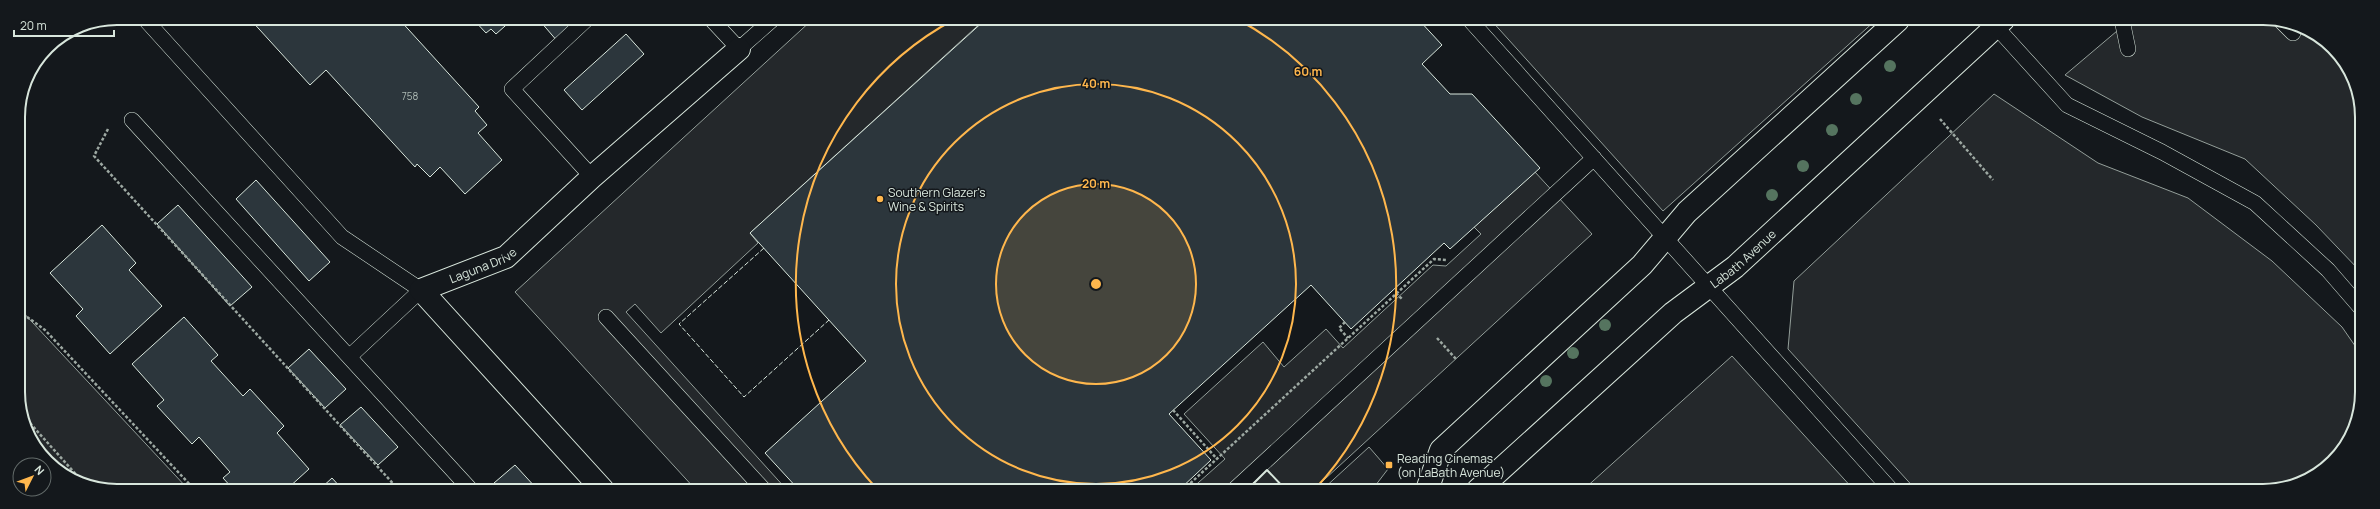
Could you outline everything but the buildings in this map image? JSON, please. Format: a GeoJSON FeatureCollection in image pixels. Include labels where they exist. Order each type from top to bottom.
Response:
{"type":"FeatureCollection","features":[{"type":"Feature","properties":{"kind":"street"},"geometry":{"type":"LineString","coordinates":[[1429,484],[1441,450],[1642,265],[1687,212],[1893,25]]}},
{"type":"Feature","properties":{"kind":"street","name":"Labath Avenue"},"geometry":{"type":"LineString","coordinates":[[1485,484],[1673,313],[1735,267],[1993,25]]}},
{"type":"Feature","properties":{"kind":"street","name":"Laguna Drive"},"geometry":{"type":"LineString","coordinates":[[421,290],[506,256],[592,177],[739,49]]}},
{"type":"Feature","properties":{"kind":"street"},"geometry":{"type":"LineString","coordinates":[[421,290],[598,484]]}},
{"type":"Feature","properties":{"kind":"lane"},"geometry":{"type":"LineString","coordinates":[[150,25],[342,237],[421,290],[349,357]]}},
{"type":"Feature","properties":{"kind":"lane"},"geometry":{"type":"LineString","coordinates":[[581,25],[512,89],[592,177]]}},
{"type":"Feature","properties":{"kind":"lane"},"geometry":{"type":"LineString","coordinates":[[717,25],[739,49],[766,25]]}},
{"type":"Feature","properties":{"kind":"lane"},"geometry":{"type":"LineString","coordinates":[[1474,25],[1887,484]]}},
{"type":"Feature","properties":{"kind":"lane"},"geometry":{"type":"LineString","coordinates":[[1999,25],[2067,105],[2162,152],[2255,203],[2328,270],[2355,301]]}},
{"type":"Feature","properties":{"kind":"lane"},"geometry":{"type":"LineString","coordinates":[[2123,25],[2128,49]]}},
{"type":"Feature","properties":{"kind":"lane"},"geometry":{"type":"LineString","coordinates":[[2289,29],[2293,33]]}},
{"type":"Feature","properties":{"kind":"lane"},"geometry":{"type":"LineString","coordinates":[[132,120],[465,484]]}},
{"type":"Feature","properties":{"kind":"lane"},"geometry":{"type":"LineString","coordinates":[[1241,484],[1594,158]]}},
{"type":"Feature","properties":{"kind":"lane"},"geometry":{"type":"LineString","coordinates":[[606,317],[759,484]]}},
{"type":"Feature","properties":{"kind":"path"},"geometry":{"type":"LineString","coordinates":[[1940,119],[1993,180]]}},
{"type":"Feature","properties":{"kind":"path"},"geometry":{"type":"LineString","coordinates":[[94,156],[393,484]]}},
{"type":"Feature","properties":{"kind":"path"},"geometry":{"type":"LineString","coordinates":[[1190,484],[1434,258],[1446,260],[1449,257]]}},
{"type":"Feature","properties":{"kind":"path"},"geometry":{"type":"LineString","coordinates":[[25,315],[45,330],[189,484]]}},
{"type":"Feature","properties":{"kind":"path"},"geometry":{"type":"LineString","coordinates":[[1345,322],[1339,328],[1348,338]]}},
{"type":"Feature","properties":{"kind":"path"},"geometry":{"type":"LineString","coordinates":[[1173,410],[1217,459]]}},
{"type":"Feature","properties":{"kind":"path"},"geometry":{"type":"LineString","coordinates":[[31,424],[77,475]]}},
{"type":"Feature","properties":{"kind":"shaded area"},"geometry":{"type":"Polygon","coordinates":[[[806,25],[978,25],[750,233],[758,243],[661,333],[635,304],[626,312],[782,484],[691,484],[515,292],[806,25]]]}},
{"type":"Feature","properties":{"kind":"shaded area"},"geometry":{"type":"Polygon","coordinates":[[[1495,25],[1870,25],[1663,211],[1495,25]]]}},
{"type":"Feature","properties":{"kind":"shaded area"},"geometry":{"type":"Polygon","coordinates":[[[2124,25],[2269,25],[2293,30],[2309,37],[2328,52],[2336,61],[2348,82],[2353,99],[2355,117],[2355,266],[2316,225],[2245,159],[2142,117],[2065,75],[2124,25]]]}},
{"type":"Feature","properties":{"kind":"shaded area"},"geometry":{"type":"Polygon","coordinates":[[[1994,94],[2098,163],[2188,198],[2272,261],[2342,327],[2355,346],[2355,392],[2353,410],[2350,422],[2343,438],[2332,453],[2309,472],[2287,481],[2263,484],[1911,484],[1788,349],[1794,281],[1994,94]]]}},
{"type":"Feature","properties":{"kind":"shaded area"},"geometry":{"type":"Polygon","coordinates":[[[1535,172],[1592,234],[1320,484],[1197,484],[1225,459],[1184,414],[1263,342],[1284,367],[1326,329],[1343,348],[1433,265],[1446,266],[1481,234],[1474,227],[1535,172]]]}},
{"type":"Feature","properties":{"kind":"shaded area"},"geometry":{"type":"Polygon","coordinates":[[[25,314],[183,484],[105,483],[76,475],[52,457],[37,438],[30,422],[25,392],[25,314]]]}},
{"type":"Feature","properties":{"kind":"shaded area"},"geometry":{"type":"Polygon","coordinates":[[[1732,356],[1849,484],[1590,484],[1732,356]]]}},
{"type":"Feature","properties":{"kind":"shaded area"},"geometry":{"type":"Polygon","coordinates":[[[1369,447],[1388,469],[1377,484],[1329,484],[1369,447]]]}},
{"type":"Feature","properties":{"kind":"fence"},"geometry":{"type":"LineString","coordinates":[[764,248],[679,324],[744,397],[829,320]]}},
{"type":"Feature","properties":{"kind":"wall"},"geometry":{"type":"LineString","coordinates":[[1253,484],[1267,470],[1280,484]]}},
{"type":"Feature","properties":{"kind":"place","name":"Southern Glazer's Wine & Spirits"},"geometry":{"type":"Point","coordinates":[880,199]}},
{"type":"Feature","properties":{"kind":"place","name":"Reading Cinemas (on LaBath Avenue)"},"geometry":{"type":"Point","coordinates":[1389,465]}}]}
